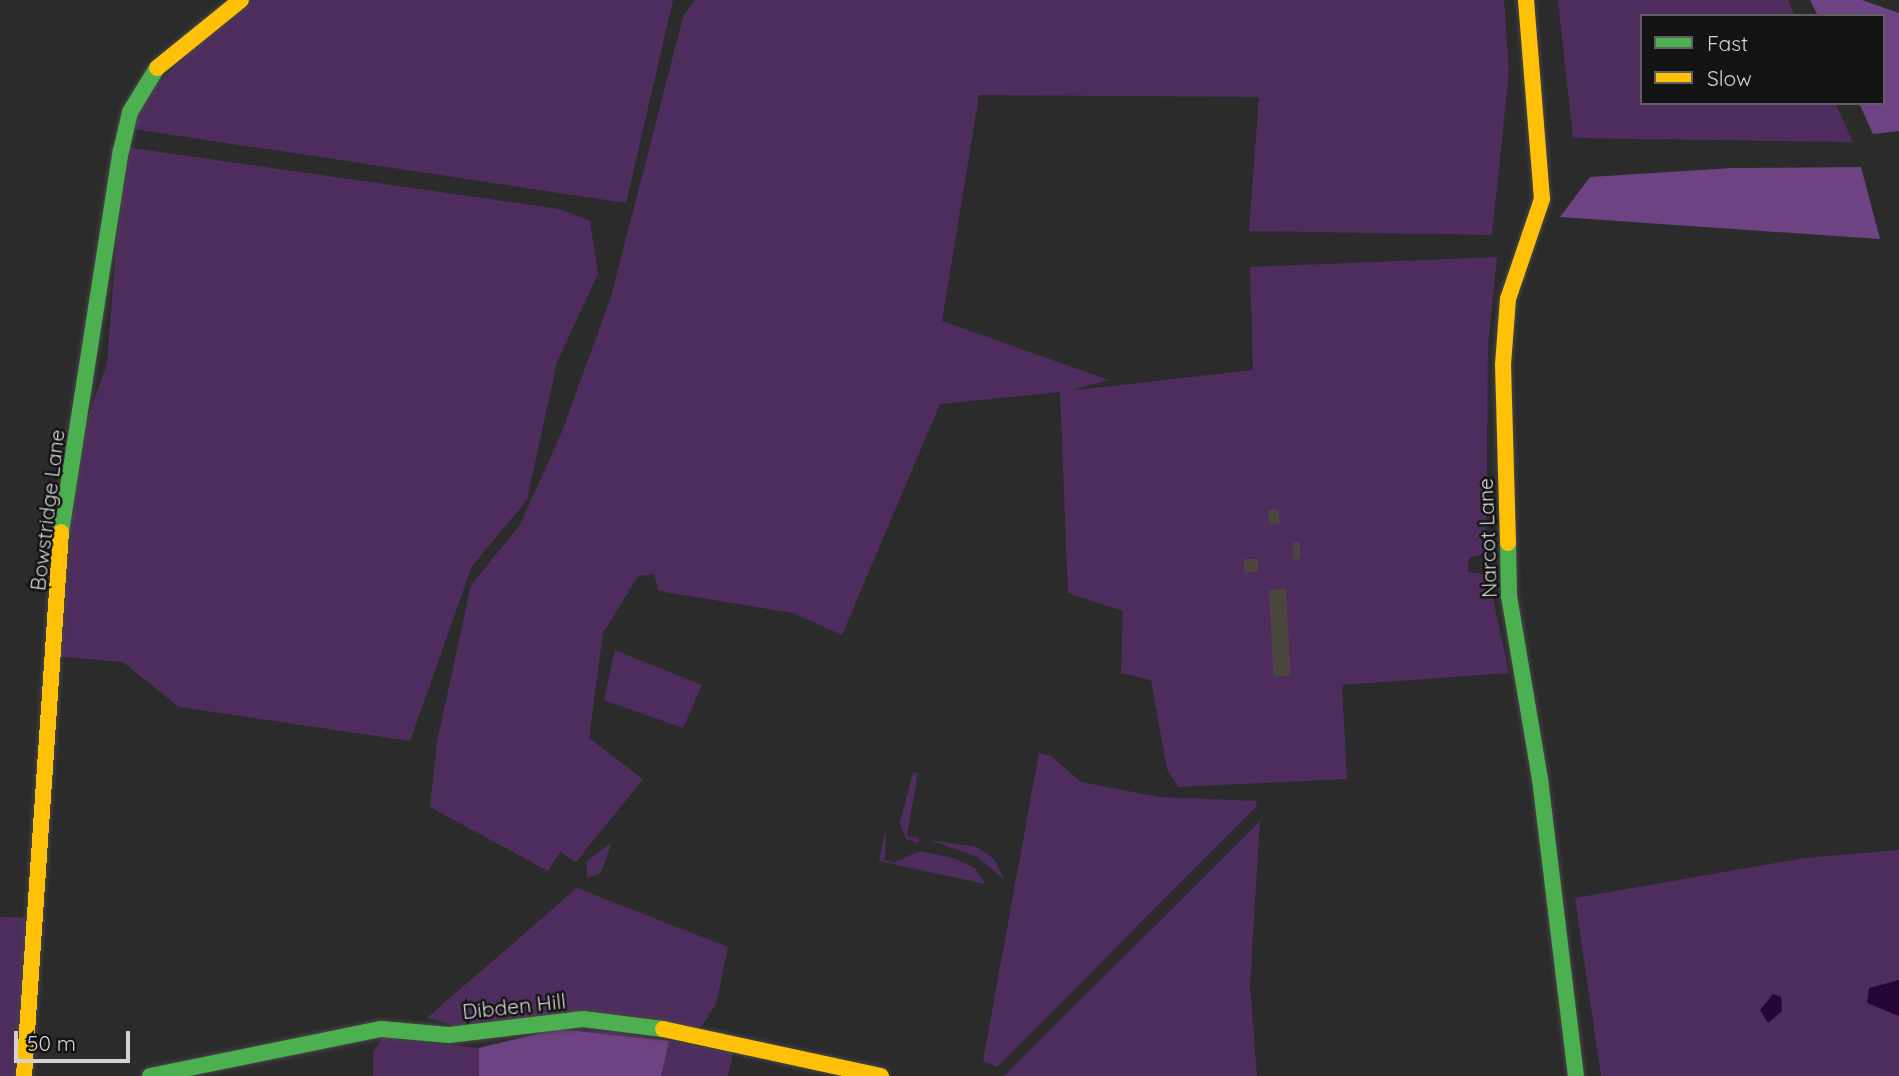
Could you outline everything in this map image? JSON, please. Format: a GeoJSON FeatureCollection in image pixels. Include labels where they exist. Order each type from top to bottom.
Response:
{"type":"FeatureCollection","features":[{"type":"Feature","properties":{"kind":"street","name":"Bowstridge Lane"},"geometry":{"type":"LineString","coordinates":[[24,1076],[61,534],[121,151],[130,112],[155,70],[242,0]]}},
{"type":"Feature","properties":{"kind":"street","name":"Narcot Lane"},"geometry":{"type":"LineString","coordinates":[[1526,0],[1542,200],[1508,299],[1503,365],[1509,596],[1540,779],[1576,1076]]}},
{"type":"Feature","properties":{"kind":"street","name":"Dibden Hill"},"geometry":{"type":"LineString","coordinates":[[150,1076],[381,1029],[449,1034],[583,1019],[628,1022],[881,1076]]}},
{"type":"Feature","properties":{"kind":"shaded area"},"geometry":{"type":"Polygon","coordinates":[[[241,0],[673,0],[626,203],[127,128],[130,112],[241,0]]]}},
{"type":"Feature","properties":{"kind":"shaded area"},"geometry":{"type":"Polygon","coordinates":[[[695,0],[1504,0],[1509,72],[1492,235],[1249,231],[1259,97],[979,95],[942,321],[1109,380],[1068,391],[1253,370],[1250,267],[1497,257],[1488,346],[1486,553],[1469,558],[1468,572],[1488,575],[1509,673],[1342,685],[1347,779],[1178,787],[1167,769],[1151,680],[1121,673],[1123,611],[1068,593],[1060,392],[940,404],[842,635],[793,613],[659,591],[654,574],[638,576],[603,633],[589,738],[643,779],[576,862],[560,852],[548,871],[430,807],[437,742],[471,585],[520,525],[561,434],[611,297],[683,17],[695,0]]]}},
{"type":"Feature","properties":{"kind":"shaded area"},"geometry":{"type":"Polygon","coordinates":[[[1558,0],[1788,0],[1794,14],[1640,14],[1640,105],[1836,105],[1853,142],[1573,138],[1558,0]]]}},
{"type":"Feature","properties":{"kind":"shaded area"},"geometry":{"type":"Polygon","coordinates":[[[1810,0],[1862,0],[1899,13],[1899,131],[1873,134],[1860,105],[1885,105],[1885,14],[1817,14],[1810,0]]]}},
{"type":"Feature","properties":{"kind":"shaded area"},"geometry":{"type":"Polygon","coordinates":[[[124,147],[560,209],[590,221],[598,274],[557,362],[527,500],[472,566],[410,741],[179,707],[123,662],[53,656],[75,454],[107,364],[124,147]]]}},
{"type":"Feature","properties":{"kind":"shaded area"},"geometry":{"type":"Polygon","coordinates":[[[1861,167],[1880,239],[1560,217],[1590,177],[1732,168],[1861,167]]]}},
{"type":"Feature","properties":{"kind":"shaded area"},"geometry":{"type":"Polygon","coordinates":[[[615,650],[702,685],[683,728],[604,700],[615,650]]]}},
{"type":"Feature","properties":{"kind":"shaded area"},"geometry":{"type":"Polygon","coordinates":[[[1039,753],[1051,756],[1081,782],[1159,797],[1257,801],[1256,807],[997,1067],[983,1061],[1039,753]]]}},
{"type":"Feature","properties":{"kind":"shaded area"},"geometry":{"type":"Polygon","coordinates":[[[913,772],[918,773],[907,836],[919,838],[918,843],[906,839],[900,823],[913,772]]]}},
{"type":"Feature","properties":{"kind":"shaded area"},"geometry":{"type":"Polygon","coordinates":[[[1260,821],[1250,985],[1257,1076],[1004,1076],[1260,821]]]}},
{"type":"Feature","properties":{"kind":"shaded area"},"geometry":{"type":"Polygon","coordinates":[[[886,829],[885,860],[893,863],[920,851],[953,858],[975,868],[985,884],[879,861],[886,829]]]}},
{"type":"Feature","properties":{"kind":"shaded area"},"geometry":{"type":"Polygon","coordinates":[[[930,840],[977,847],[994,859],[1004,879],[977,857],[930,840]]]}},
{"type":"Feature","properties":{"kind":"shaded area"},"geometry":{"type":"Polygon","coordinates":[[[612,842],[601,873],[587,878],[587,861],[612,842]]]}},
{"type":"Feature","properties":{"kind":"shaded area"},"geometry":{"type":"Polygon","coordinates":[[[1899,850],[1899,1076],[1601,1076],[1575,898],[1805,858],[1899,850]]]}},
{"type":"Feature","properties":{"kind":"shaded area"},"geometry":{"type":"Polygon","coordinates":[[[577,888],[728,947],[716,1004],[699,1030],[461,1027],[427,1018],[577,888]]]}},
{"type":"Feature","properties":{"kind":"shaded area"},"geometry":{"type":"Polygon","coordinates":[[[0,917],[34,918],[24,1076],[0,1076],[0,917]]]}},
{"type":"Feature","properties":{"kind":"shaded area"},"geometry":{"type":"Polygon","coordinates":[[[1899,980],[1899,1016],[1867,1003],[1869,988],[1899,980]]]}},
{"type":"Feature","properties":{"kind":"shaded area"},"geometry":{"type":"Polygon","coordinates":[[[1773,994],[1781,997],[1782,1011],[1768,1023],[1760,1010],[1773,994]]]}},
{"type":"Feature","properties":{"kind":"shaded area"},"geometry":{"type":"Polygon","coordinates":[[[557,1029],[619,1032],[733,1052],[728,1076],[373,1076],[373,1052],[383,1038],[479,1048],[557,1029]]]}},
{"type":"Feature","properties":{"kind":"shaded area"},"geometry":{"type":"Polygon","coordinates":[[[557,1029],[669,1041],[661,1076],[479,1076],[479,1048],[557,1029]]]}},
{"type":"Feature","properties":{"kind":"building"},"geometry":{"type":"Polygon","coordinates":[[[1268,510],[1278,510],[1280,523],[1269,524],[1268,510]]]}},
{"type":"Feature","properties":{"kind":"building"},"geometry":{"type":"Polygon","coordinates":[[[1293,542],[1300,542],[1300,559],[1293,559],[1293,542]]]}},
{"type":"Feature","properties":{"kind":"building"},"geometry":{"type":"Polygon","coordinates":[[[1244,559],[1258,559],[1258,572],[1244,572],[1244,559]]]}},
{"type":"Feature","properties":{"kind":"building"},"geometry":{"type":"Polygon","coordinates":[[[1286,589],[1291,676],[1274,677],[1269,590],[1286,589]]]}},
{"type":"Feature","properties":{"kind":"traffic: fast"},"geometry":{"type":"LineString","coordinates":[[61,532],[121,151],[130,112],[157,68]]}},
{"type":"Feature","properties":{"kind":"traffic: fast"},"geometry":{"type":"LineString","coordinates":[[1508,543],[1509,596],[1540,779],[1576,1076]]}},
{"type":"Feature","properties":{"kind":"traffic: fast"},"geometry":{"type":"LineString","coordinates":[[150,1076],[381,1029],[449,1035],[583,1019],[663,1029]]}},
{"type":"Feature","properties":{"kind":"traffic: slow"},"geometry":{"type":"LineString","coordinates":[[157,68],[241,0]]}},
{"type":"Feature","properties":{"kind":"traffic: slow"},"geometry":{"type":"LineString","coordinates":[[1508,543],[1503,365],[1508,299],[1542,199],[1526,0]]}},
{"type":"Feature","properties":{"kind":"traffic: slow"},"geometry":{"type":"LineString","coordinates":[[24,1076],[61,532]]}},
{"type":"Feature","properties":{"kind":"traffic: slow"},"geometry":{"type":"LineString","coordinates":[[663,1029],[881,1076]]}}]}
